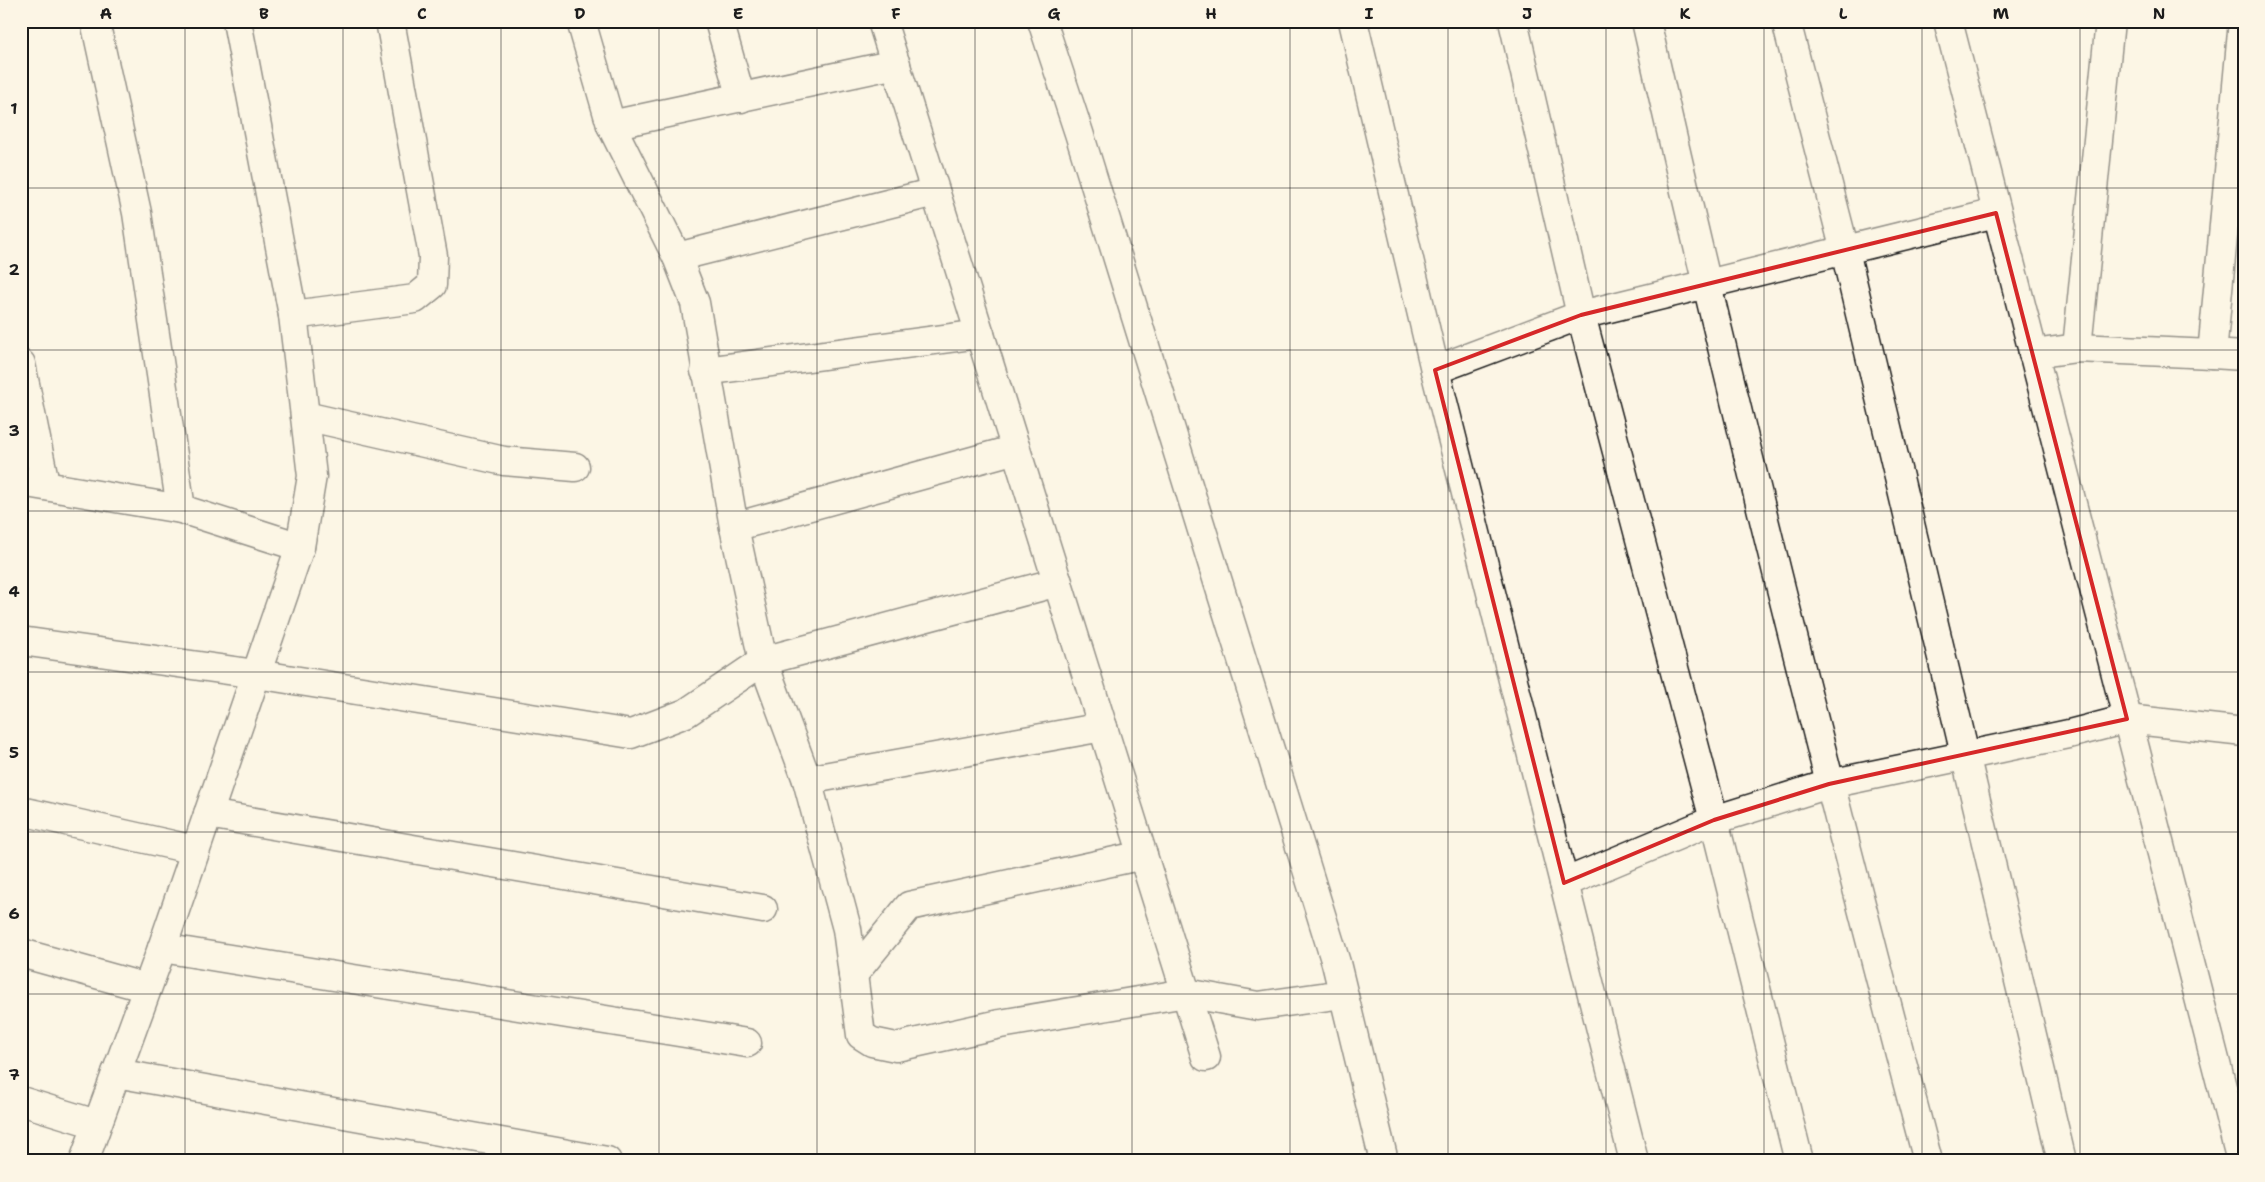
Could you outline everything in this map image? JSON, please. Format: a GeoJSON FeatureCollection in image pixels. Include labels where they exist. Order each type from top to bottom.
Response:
{"type":"FeatureCollection","features":[{"type":"Feature","properties":{"kind":"street"},"geometry":{"type":"LineString","coordinates":[[95,21],[137,213],[181,509]]}},
{"type":"Feature","properties":{"kind":"street"},"geometry":{"type":"LineString","coordinates":[[84,1161],[162,948],[300,547],[312,476],[293,315],[237,21]]}},
{"type":"Feature","properties":{"kind":"street"},"geometry":{"type":"LineString","coordinates":[[293,315],[415,299],[432,285],[433,256],[390,21]]}},
{"type":"Feature","properties":{"kind":"street"},"geometry":{"type":"LineString","coordinates":[[581,21],[611,125],[677,257],[694,303],[734,527],[763,661],[807,780],[847,929],[861,1034],[872,1042],[896,1047],[1000,1024],[1186,993],[1258,1006],[1343,994]]}},
{"type":"Feature","properties":{"kind":"street"},"geometry":{"type":"LineString","coordinates":[[719,21],[741,98]]}},
{"type":"Feature","properties":{"kind":"street"},"geometry":{"type":"LineString","coordinates":[[882,21],[1206,1057]]}},
{"type":"Feature","properties":{"kind":"street"},"geometry":{"type":"LineString","coordinates":[[1042,21],[1082,142],[1336,963],[1384,1161]]}},
{"type":"Feature","properties":{"kind":"street"},"geometry":{"type":"LineString","coordinates":[[1353,21],[1435,370],[1634,1161]]}},
{"type":"Feature","properties":{"kind":"street"},"geometry":{"type":"LineString","coordinates":[[1513,21],[1581,315],[1714,820],[1799,1161]]}},
{"type":"Feature","properties":{"kind":"street"},"geometry":{"type":"LineString","coordinates":[[1646,21],[1705,284],[1829,784],[1928,1161]]}},
{"type":"Feature","properties":{"kind":"street"},"geometry":{"type":"LineString","coordinates":[[1786,21],[1845,251],[1964,757],[2062,1161]]}},
{"type":"Feature","properties":{"kind":"street"},"geometry":{"type":"LineString","coordinates":[[1948,21],[2241,1161]]}},
{"type":"Feature","properties":{"kind":"street"},"geometry":{"type":"LineString","coordinates":[[2077,348],[2110,21]]}},
{"type":"Feature","properties":{"kind":"street"},"geometry":{"type":"LineString","coordinates":[[2212,354],[2243,21]]}},
{"type":"Feature","properties":{"kind":"street"},"geometry":{"type":"LineString","coordinates":[[611,125],[896,64]]}},
{"type":"Feature","properties":{"kind":"street"},"geometry":{"type":"LineString","coordinates":[[677,257],[935,192]]}},
{"type":"Feature","properties":{"kind":"street"},"geometry":{"type":"LineString","coordinates":[[1435,370],[1581,315],[1996,213]]}},
{"type":"Feature","properties":{"kind":"street"},"geometry":{"type":"LineString","coordinates":[[705,371],[980,334]]}},
{"type":"Feature","properties":{"kind":"street"},"geometry":{"type":"LineString","coordinates":[[2033,354],[2077,348],[2244,356]]}},
{"type":"Feature","properties":{"kind":"street"},"geometry":{"type":"LineString","coordinates":[[21,364],[33,483],[181,509],[300,547]]}},
{"type":"Feature","properties":{"kind":"street"},"geometry":{"type":"LineString","coordinates":[[305,416],[504,461],[575,467]]}},
{"type":"Feature","properties":{"kind":"street"},"geometry":{"type":"LineString","coordinates":[[734,527],[1016,449]]}},
{"type":"Feature","properties":{"kind":"street"},"geometry":{"type":"LineString","coordinates":[[21,641],[256,674],[631,734],[686,713],[763,661],[1058,582]]}},
{"type":"Feature","properties":{"kind":"street"},"geometry":{"type":"LineString","coordinates":[[1564,883],[1714,820],[1829,784],[1964,757],[2128,719],[2244,732]]}},
{"type":"Feature","properties":{"kind":"street"},"geometry":{"type":"LineString","coordinates":[[807,780],[1103,727]]}},
{"type":"Feature","properties":{"kind":"street"},"geometry":{"type":"LineString","coordinates":[[21,811],[195,850]]}},
{"type":"Feature","properties":{"kind":"street"},"geometry":{"type":"LineString","coordinates":[[208,814],[763,909]]}},
{"type":"Feature","properties":{"kind":"street"},"geometry":{"type":"LineString","coordinates":[[853,975],[909,906],[1143,855]]}},
{"type":"Feature","properties":{"kind":"street"},"geometry":{"type":"LineString","coordinates":[[162,948],[748,1043]]}},
{"type":"Feature","properties":{"kind":"street"},"geometry":{"type":"LineString","coordinates":[[21,953],[147,988]]}},
{"type":"Feature","properties":{"kind":"street"},"geometry":{"type":"LineString","coordinates":[[116,1073],[607,1161]]}},
{"type":"Feature","properties":{"kind":"street"},"geometry":{"type":"LineString","coordinates":[[21,1101],[96,1124]]}},
{"type":"Feature","properties":{"kind":"highlighted area"},"geometry":{"type":"Polygon","coordinates":[[[1996,213],[2127,719],[1829,784],[1714,820],[1564,883],[1435,370],[1581,315],[1996,213]]]}}]}
